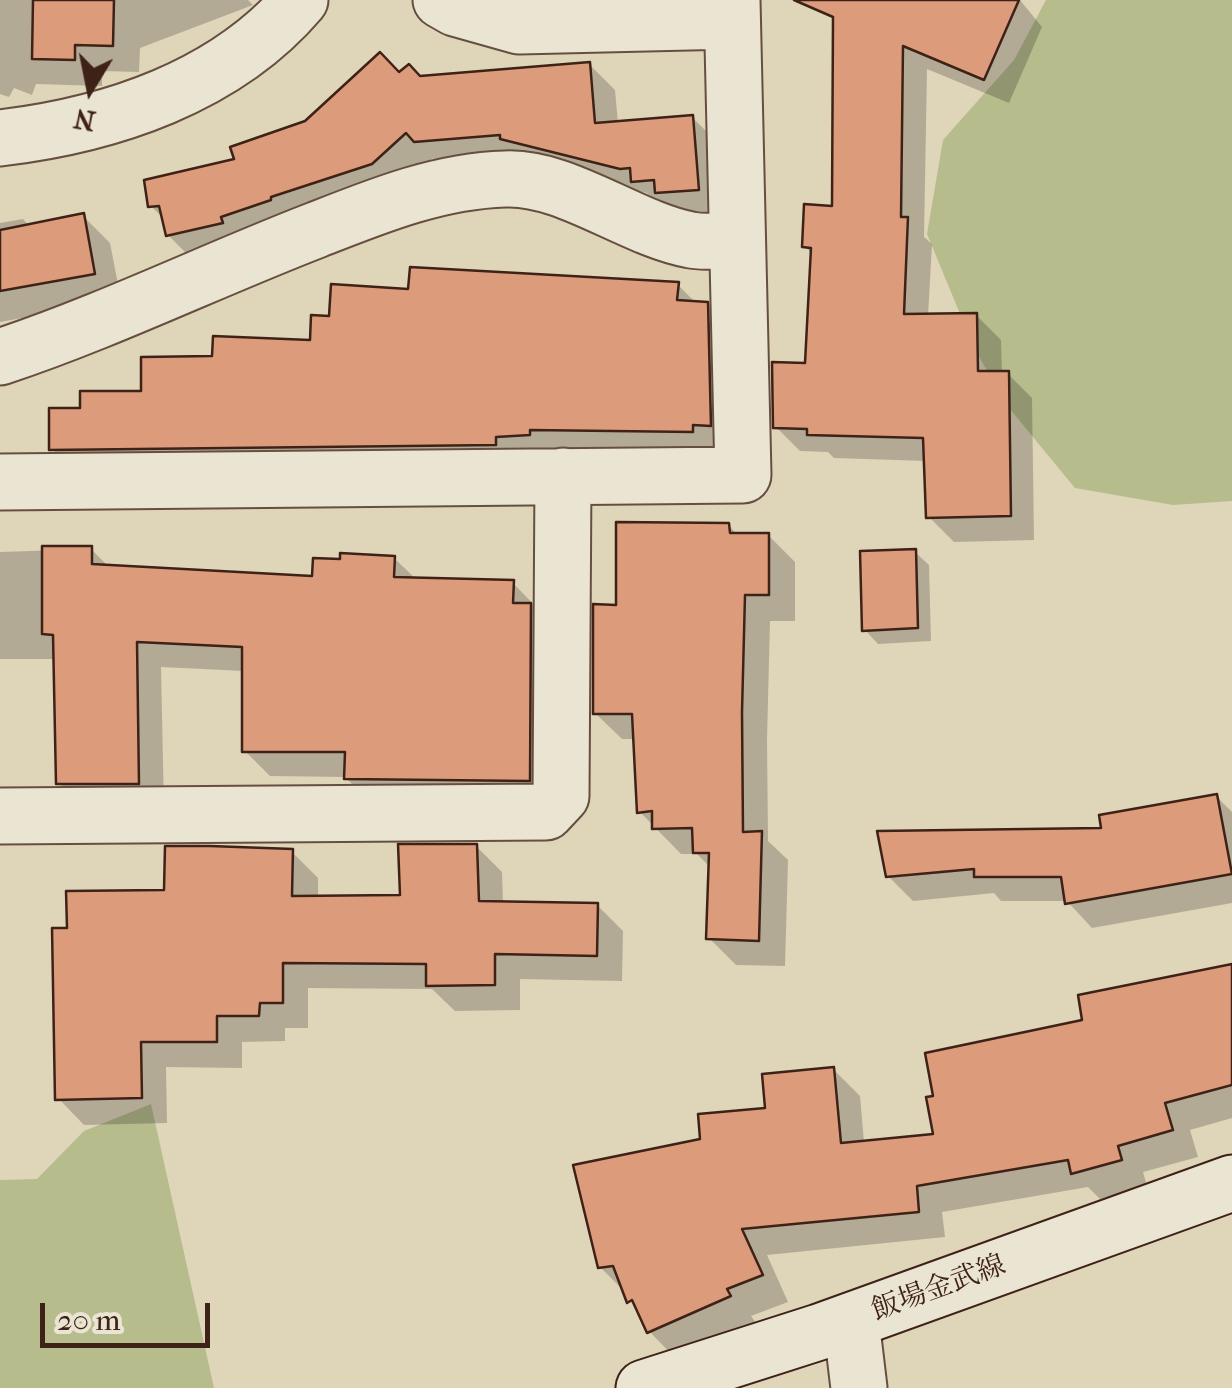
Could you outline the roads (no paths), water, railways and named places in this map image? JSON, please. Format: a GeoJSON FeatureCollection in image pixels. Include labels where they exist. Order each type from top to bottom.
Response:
{"type":"FeatureCollection","features":[{"type":"Feature","properties":{"kind":"street"},"geometry":{"type":"LineString","coordinates":[[0,138],[60,131],[129,111],[197,82],[278,27],[300,0]]}},
{"type":"Feature","properties":{"kind":"street"},"geometry":{"type":"LineString","coordinates":[[0,482],[743,476],[732,10],[520,26],[455,8],[441,0]]}},
{"type":"Feature","properties":{"kind":"street"},"geometry":{"type":"LineString","coordinates":[[0,358],[79,330],[213,270],[380,205],[451,186],[509,178],[562,190],[631,221],[693,240],[736,240]]}},
{"type":"Feature","properties":{"kind":"street"},"geometry":{"type":"LineString","coordinates":[[0,816],[546,812],[561,796],[563,476]]}},
{"type":"Feature","properties":{"kind":"street","name":"飯場金武線"},"geometry":{"type":"LineString","coordinates":[[644,1388],[851,1320],[1232,1183]]}},
{"type":"Feature","properties":{"kind":"street"},"geometry":{"type":"LineString","coordinates":[[851,1320],[858,1388]]}}]}
